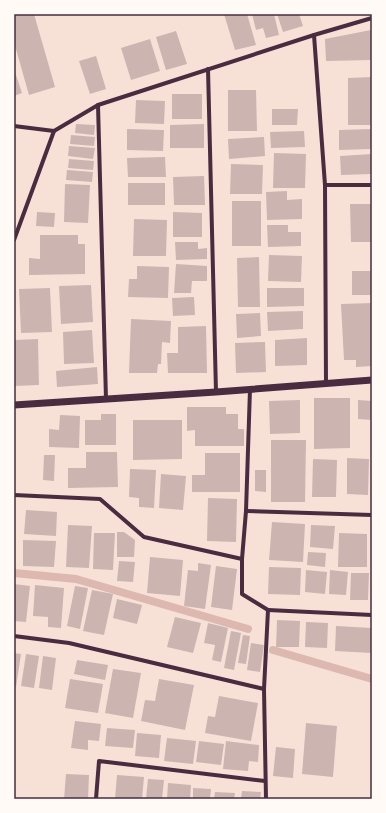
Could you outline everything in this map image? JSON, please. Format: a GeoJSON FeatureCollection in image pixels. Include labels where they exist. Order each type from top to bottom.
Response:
{"type":"FeatureCollection","features":[{"type":"Feature","properties":{"kind":"street"},"geometry":{"type":"LineString","coordinates":[[14,126],[54,131],[98,105],[314,35],[372,18]]}},
{"type":"Feature","properties":{"kind":"street"},"geometry":{"type":"LineString","coordinates":[[314,35],[325,186],[326,382]]}},
{"type":"Feature","properties":{"kind":"street"},"geometry":{"type":"LineString","coordinates":[[208,69],[216,392]]}},
{"type":"Feature","properties":{"kind":"street"},"geometry":{"type":"LineString","coordinates":[[98,105],[106,399]]}},
{"type":"Feature","properties":{"kind":"street"},"geometry":{"type":"LineString","coordinates":[[14,240],[54,131]]}},
{"type":"Feature","properties":{"kind":"street"},"geometry":{"type":"LineString","coordinates":[[325,186],[372,185]]}},
{"type":"Feature","properties":{"kind":"street"},"geometry":{"type":"LineString","coordinates":[[14,405],[216,392],[326,382],[372,380]]}},
{"type":"Feature","properties":{"kind":"street"},"geometry":{"type":"LineString","coordinates":[[250,389],[246,511],[242,559],[242,594],[268,610],[372,615]]}},
{"type":"Feature","properties":{"kind":"street"},"geometry":{"type":"LineString","coordinates":[[14,495],[100,499],[144,537],[242,559]]}},
{"type":"Feature","properties":{"kind":"street"},"geometry":{"type":"LineString","coordinates":[[246,511],[372,515]]}},
{"type":"Feature","properties":{"kind":"street"},"geometry":{"type":"LineString","coordinates":[[266,799],[264,689],[268,610]]}},
{"type":"Feature","properties":{"kind":"street"},"geometry":{"type":"LineString","coordinates":[[14,636],[69,643],[264,689]]}},
{"type":"Feature","properties":{"kind":"street"},"geometry":{"type":"LineString","coordinates":[[96,799],[99,761],[266,781]]}},
{"type":"Feature","properties":{"kind":"building"},"geometry":{"type":"Polygon","coordinates":[[[14,14],[34,14],[55,87],[29,95],[14,42],[14,14]]]}},
{"type":"Feature","properties":{"kind":"building"},"geometry":{"type":"Polygon","coordinates":[[[224,14],[247,14],[256,45],[235,50],[224,14]]]}},
{"type":"Feature","properties":{"kind":"building"},"geometry":{"type":"Polygon","coordinates":[[[252,14],[274,14],[279,35],[266,38],[263,28],[256,30],[252,14]]]}},
{"type":"Feature","properties":{"kind":"building"},"geometry":{"type":"Polygon","coordinates":[[[277,14],[299,14],[303,26],[283,32],[277,14]]]}},
{"type":"Feature","properties":{"kind":"building"},"geometry":{"type":"Polygon","coordinates":[[[371,30],[372,60],[326,61],[325,39],[371,30]]]}},
{"type":"Feature","properties":{"kind":"building"},"geometry":{"type":"Polygon","coordinates":[[[176,31],[187,64],[166,70],[156,37],[176,31]]]}},
{"type":"Feature","properties":{"kind":"building"},"geometry":{"type":"Polygon","coordinates":[[[150,39],[160,71],[131,80],[121,48],[150,39]]]}},
{"type":"Feature","properties":{"kind":"building"},"geometry":{"type":"Polygon","coordinates":[[[96,56],[106,89],[90,94],[79,61],[96,56]]]}},
{"type":"Feature","properties":{"kind":"building"},"geometry":{"type":"Polygon","coordinates":[[[14,69],[22,93],[14,96],[14,69]]]}},
{"type":"Feature","properties":{"kind":"building"},"geometry":{"type":"Polygon","coordinates":[[[372,77],[372,125],[348,125],[348,78],[372,77]]]}},
{"type":"Feature","properties":{"kind":"building"},"geometry":{"type":"Polygon","coordinates":[[[228,90],[256,90],[257,131],[228,131],[228,90]]]}},
{"type":"Feature","properties":{"kind":"building"},"geometry":{"type":"Polygon","coordinates":[[[172,94],[202,94],[202,119],[172,119],[172,94]]]}},
{"type":"Feature","properties":{"kind":"building"},"geometry":{"type":"Polygon","coordinates":[[[136,100],[165,101],[164,124],[135,123],[136,100]]]}},
{"type":"Feature","properties":{"kind":"building"},"geometry":{"type":"Polygon","coordinates":[[[272,109],[298,109],[297,125],[272,125],[272,109]]]}},
{"type":"Feature","properties":{"kind":"building"},"geometry":{"type":"Polygon","coordinates":[[[76,124],[95,125],[94,135],[75,133],[76,124]]]}},
{"type":"Feature","properties":{"kind":"building"},"geometry":{"type":"Polygon","coordinates":[[[204,124],[204,148],[170,148],[170,125],[204,124]]]}},
{"type":"Feature","properties":{"kind":"building"},"geometry":{"type":"Polygon","coordinates":[[[127,129],[164,130],[163,151],[127,150],[127,129]]]}},
{"type":"Feature","properties":{"kind":"building"},"geometry":{"type":"Polygon","coordinates":[[[372,129],[372,149],[339,150],[339,130],[372,129]]]}},
{"type":"Feature","properties":{"kind":"building"},"geometry":{"type":"Polygon","coordinates":[[[304,131],[305,147],[271,148],[270,132],[304,131]]]}},
{"type":"Feature","properties":{"kind":"building"},"geometry":{"type":"Polygon","coordinates":[[[71,135],[95,137],[94,146],[70,144],[71,135]]]}},
{"type":"Feature","properties":{"kind":"building"},"geometry":{"type":"Polygon","coordinates":[[[264,137],[265,156],[229,159],[228,139],[264,137]]]}},
{"type":"Feature","properties":{"kind":"building"},"geometry":{"type":"Polygon","coordinates":[[[69,146],[95,148],[93,159],[68,156],[69,146]]]}},
{"type":"Feature","properties":{"kind":"building"},"geometry":{"type":"Polygon","coordinates":[[[274,153],[306,154],[305,188],[273,188],[274,153]]]}},
{"type":"Feature","properties":{"kind":"building"},"geometry":{"type":"Polygon","coordinates":[[[372,154],[372,174],[341,175],[340,156],[372,154]]]}},
{"type":"Feature","properties":{"kind":"building"},"geometry":{"type":"Polygon","coordinates":[[[165,157],[166,177],[128,177],[127,158],[165,157]]]}},
{"type":"Feature","properties":{"kind":"building"},"geometry":{"type":"Polygon","coordinates":[[[69,159],[94,161],[93,170],[68,168],[69,159]]]}},
{"type":"Feature","properties":{"kind":"building"},"geometry":{"type":"Polygon","coordinates":[[[231,164],[263,165],[262,194],[230,194],[231,164]]]}},
{"type":"Feature","properties":{"kind":"building"},"geometry":{"type":"Polygon","coordinates":[[[67,170],[93,172],[92,182],[66,180],[67,170]]]}},
{"type":"Feature","properties":{"kind":"building"},"geometry":{"type":"Polygon","coordinates":[[[204,176],[205,205],[174,205],[173,177],[204,176]]]}},
{"type":"Feature","properties":{"kind":"building"},"geometry":{"type":"Polygon","coordinates":[[[128,183],[165,183],[165,205],[128,205],[128,183]]]}},
{"type":"Feature","properties":{"kind":"building"},"geometry":{"type":"Polygon","coordinates":[[[65,184],[90,185],[88,223],[64,222],[65,184]]]}},
{"type":"Feature","properties":{"kind":"building"},"geometry":{"type":"Polygon","coordinates":[[[287,191],[287,200],[302,199],[302,219],[267,220],[266,192],[287,191]]]}},
{"type":"Feature","properties":{"kind":"building"},"geometry":{"type":"Polygon","coordinates":[[[232,201],[261,201],[261,246],[232,246],[232,201]]]}},
{"type":"Feature","properties":{"kind":"building"},"geometry":{"type":"Polygon","coordinates":[[[350,204],[372,204],[372,242],[351,242],[350,204]]]}},
{"type":"Feature","properties":{"kind":"building"},"geometry":{"type":"Polygon","coordinates":[[[37,212],[55,213],[54,227],[36,226],[37,212]]]}},
{"type":"Feature","properties":{"kind":"building"},"geometry":{"type":"Polygon","coordinates":[[[173,212],[202,213],[202,237],[173,237],[173,212]]]}},
{"type":"Feature","properties":{"kind":"building"},"geometry":{"type":"Polygon","coordinates":[[[134,219],[167,220],[166,256],[133,256],[134,219]]]}},
{"type":"Feature","properties":{"kind":"building"},"geometry":{"type":"Polygon","coordinates":[[[267,225],[288,225],[288,232],[301,232],[301,246],[268,247],[267,225]]]}},
{"type":"Feature","properties":{"kind":"building"},"geometry":{"type":"Polygon","coordinates":[[[40,235],[78,235],[78,244],[85,244],[85,274],[29,275],[29,258],[40,259],[40,235]]]}},
{"type":"Feature","properties":{"kind":"building"},"geometry":{"type":"Polygon","coordinates":[[[175,242],[198,242],[198,249],[207,248],[207,259],[176,260],[175,242]]]}},
{"type":"Feature","properties":{"kind":"building"},"geometry":{"type":"Polygon","coordinates":[[[269,255],[302,256],[301,282],[268,281],[269,255]]]}},
{"type":"Feature","properties":{"kind":"building"},"geometry":{"type":"Polygon","coordinates":[[[259,257],[260,307],[238,307],[237,258],[259,257]]]}},
{"type":"Feature","properties":{"kind":"building"},"geometry":{"type":"Polygon","coordinates":[[[176,264],[207,266],[207,281],[192,281],[191,293],[174,293],[176,264]]]}},
{"type":"Feature","properties":{"kind":"building"},"geometry":{"type":"Polygon","coordinates":[[[137,266],[169,267],[168,298],[128,297],[129,279],[137,279],[137,266]]]}},
{"type":"Feature","properties":{"kind":"building"},"geometry":{"type":"Polygon","coordinates":[[[352,271],[372,271],[372,295],[352,295],[352,271]]]}},
{"type":"Feature","properties":{"kind":"building"},"geometry":{"type":"Polygon","coordinates":[[[91,285],[93,322],[61,324],[59,286],[91,285]]]}},
{"type":"Feature","properties":{"kind":"building"},"geometry":{"type":"Polygon","coordinates":[[[50,288],[52,332],[21,333],[19,289],[50,288]]]}},
{"type":"Feature","properties":{"kind":"building"},"geometry":{"type":"Polygon","coordinates":[[[267,288],[304,288],[304,306],[267,307],[267,288]]]}},
{"type":"Feature","properties":{"kind":"building"},"geometry":{"type":"Polygon","coordinates":[[[194,297],[195,315],[173,316],[172,298],[194,297]]]}},
{"type":"Feature","properties":{"kind":"building"},"geometry":{"type":"Polygon","coordinates":[[[372,303],[372,366],[356,367],[356,360],[344,360],[341,304],[372,303]]]}},
{"type":"Feature","properties":{"kind":"building"},"geometry":{"type":"Polygon","coordinates":[[[303,311],[303,329],[268,331],[267,312],[303,311]]]}},
{"type":"Feature","properties":{"kind":"building"},"geometry":{"type":"Polygon","coordinates":[[[260,313],[261,336],[237,338],[236,314],[260,313]]]}},
{"type":"Feature","properties":{"kind":"building"},"geometry":{"type":"Polygon","coordinates":[[[131,319],[171,321],[170,343],[162,342],[161,364],[158,364],[157,373],[129,373],[131,319]]]}},
{"type":"Feature","properties":{"kind":"building"},"geometry":{"type":"Polygon","coordinates":[[[206,326],[207,373],[168,373],[167,353],[178,353],[178,327],[206,326]]]}},
{"type":"Feature","properties":{"kind":"building"},"geometry":{"type":"Polygon","coordinates":[[[92,330],[94,363],[64,364],[63,332],[92,330]]]}},
{"type":"Feature","properties":{"kind":"building"},"geometry":{"type":"Polygon","coordinates":[[[307,338],[307,365],[275,366],[275,340],[307,338]]]}},
{"type":"Feature","properties":{"kind":"building"},"geometry":{"type":"Polygon","coordinates":[[[38,339],[39,385],[14,386],[14,340],[38,339]]]}},
{"type":"Feature","properties":{"kind":"building"},"geometry":{"type":"Polygon","coordinates":[[[265,342],[266,372],[236,373],[235,343],[265,342]]]}},
{"type":"Feature","properties":{"kind":"building"},"geometry":{"type":"Polygon","coordinates":[[[97,367],[98,384],[57,387],[56,371],[97,367]]]}},
{"type":"Feature","properties":{"kind":"building"},"geometry":{"type":"Polygon","coordinates":[[[314,398],[350,398],[350,448],[314,449],[314,398]]]}},
{"type":"Feature","properties":{"kind":"building"},"geometry":{"type":"Polygon","coordinates":[[[300,400],[300,433],[270,434],[269,401],[300,400]]]}},
{"type":"Feature","properties":{"kind":"building"},"geometry":{"type":"Polygon","coordinates":[[[358,400],[372,401],[372,420],[358,419],[358,400]]]}},
{"type":"Feature","properties":{"kind":"building"},"geometry":{"type":"Polygon","coordinates":[[[187,407],[226,407],[226,414],[238,414],[238,429],[244,429],[244,446],[195,446],[195,430],[187,431],[187,407]]]}},
{"type":"Feature","properties":{"kind":"building"},"geometry":{"type":"Polygon","coordinates":[[[101,414],[116,414],[116,445],[85,445],[85,420],[101,420],[101,414]]]}},
{"type":"Feature","properties":{"kind":"building"},"geometry":{"type":"Polygon","coordinates":[[[60,415],[80,416],[79,448],[49,447],[49,429],[59,430],[60,415]]]}},
{"type":"Feature","properties":{"kind":"building"},"geometry":{"type":"Polygon","coordinates":[[[133,420],[182,420],[182,459],[133,460],[133,420]]]}},
{"type":"Feature","properties":{"kind":"building"},"geometry":{"type":"Polygon","coordinates":[[[271,440],[306,440],[305,502],[271,502],[271,440]]]}},
{"type":"Feature","properties":{"kind":"building"},"geometry":{"type":"Polygon","coordinates":[[[86,452],[117,452],[118,487],[68,488],[68,468],[86,468],[86,452]]]}},
{"type":"Feature","properties":{"kind":"building"},"geometry":{"type":"Polygon","coordinates":[[[205,453],[240,453],[240,492],[192,492],[192,475],[205,475],[205,453]]]}},
{"type":"Feature","properties":{"kind":"building"},"geometry":{"type":"Polygon","coordinates":[[[44,455],[55,455],[54,481],[43,480],[44,455]]]}},
{"type":"Feature","properties":{"kind":"building"},"geometry":{"type":"Polygon","coordinates":[[[347,458],[369,459],[368,495],[347,494],[347,458]]]}},
{"type":"Feature","properties":{"kind":"building"},"geometry":{"type":"Polygon","coordinates":[[[313,459],[337,460],[336,497],[312,497],[313,459]]]}},
{"type":"Feature","properties":{"kind":"building"},"geometry":{"type":"Polygon","coordinates":[[[130,469],[156,470],[154,508],[139,507],[139,498],[129,497],[130,469]]]}},
{"type":"Feature","properties":{"kind":"building"},"geometry":{"type":"Polygon","coordinates":[[[255,470],[266,470],[266,492],[255,491],[255,470]]]}},
{"type":"Feature","properties":{"kind":"building"},"geometry":{"type":"Polygon","coordinates":[[[161,474],[186,476],[183,510],[159,508],[161,474]]]}},
{"type":"Feature","properties":{"kind":"building"},"geometry":{"type":"Polygon","coordinates":[[[208,498],[237,499],[236,542],[207,541],[208,498]]]}},
{"type":"Feature","properties":{"kind":"building"},"geometry":{"type":"Polygon","coordinates":[[[26,510],[57,512],[56,536],[24,534],[26,510]]]}},
{"type":"Feature","properties":{"kind":"building"},"geometry":{"type":"Polygon","coordinates":[[[272,522],[305,524],[303,562],[269,560],[272,522]]]}},
{"type":"Feature","properties":{"kind":"building"},"geometry":{"type":"Polygon","coordinates":[[[68,525],[92,526],[89,568],[66,567],[68,525]]]}},
{"type":"Feature","properties":{"kind":"building"},"geometry":{"type":"Polygon","coordinates":[[[311,525],[335,526],[333,549],[310,547],[311,525]]]}},
{"type":"Feature","properties":{"kind":"building"},"geometry":{"type":"Polygon","coordinates":[[[117,532],[124,532],[135,540],[134,557],[117,557],[117,532]]]}},
{"type":"Feature","properties":{"kind":"building"},"geometry":{"type":"Polygon","coordinates":[[[94,533],[115,533],[113,570],[93,569],[94,533]]]}},
{"type":"Feature","properties":{"kind":"building"},"geometry":{"type":"Polygon","coordinates":[[[339,533],[367,534],[367,567],[338,567],[339,533]]]}},
{"type":"Feature","properties":{"kind":"building"},"geometry":{"type":"Polygon","coordinates":[[[23,540],[56,541],[54,567],[23,566],[23,540]]]}},
{"type":"Feature","properties":{"kind":"building"},"geometry":{"type":"Polygon","coordinates":[[[308,552],[326,553],[325,567],[307,565],[308,552]]]}},
{"type":"Feature","properties":{"kind":"building"},"geometry":{"type":"Polygon","coordinates":[[[150,557],[183,560],[180,596],[147,593],[150,557]]]}},
{"type":"Feature","properties":{"kind":"building"},"geometry":{"type":"Polygon","coordinates":[[[119,561],[135,562],[133,582],[117,581],[119,561]]]}},
{"type":"Feature","properties":{"kind":"building"},"geometry":{"type":"Polygon","coordinates":[[[198,563],[211,565],[205,609],[184,606],[188,570],[198,571],[198,563]]]}},
{"type":"Feature","properties":{"kind":"building"},"geometry":{"type":"Polygon","coordinates":[[[216,566],[237,569],[232,610],[211,607],[216,566]]]}},
{"type":"Feature","properties":{"kind":"building"},"geometry":{"type":"Polygon","coordinates":[[[269,567],[301,568],[300,595],[268,594],[269,567]]]}},
{"type":"Feature","properties":{"kind":"building"},"geometry":{"type":"Polygon","coordinates":[[[306,570],[327,572],[325,594],[305,592],[306,570]]]}},
{"type":"Feature","properties":{"kind":"building"},"geometry":{"type":"Polygon","coordinates":[[[330,570],[348,572],[346,595],[329,594],[330,570]]]}},
{"type":"Feature","properties":{"kind":"building"},"geometry":{"type":"Polygon","coordinates":[[[351,573],[369,573],[368,600],[350,600],[351,573]]]}},
{"type":"Feature","properties":{"kind":"building"},"geometry":{"type":"Polygon","coordinates":[[[14,584],[30,586],[26,622],[14,621],[14,584]]]}},
{"type":"Feature","properties":{"kind":"building"},"geometry":{"type":"Polygon","coordinates":[[[35,585],[64,588],[61,628],[48,627],[48,617],[33,616],[35,585]]]}},
{"type":"Feature","properties":{"kind":"building"},"geometry":{"type":"Polygon","coordinates":[[[75,586],[88,588],[80,629],[67,626],[75,586]]]}},
{"type":"Feature","properties":{"kind":"building"},"geometry":{"type":"Polygon","coordinates":[[[92,590],[113,594],[104,635],[83,631],[92,590]]]}},
{"type":"Feature","properties":{"kind":"building"},"geometry":{"type":"Polygon","coordinates":[[[117,599],[142,605],[137,624],[113,618],[117,599]]]}},
{"type":"Feature","properties":{"kind":"building"},"geometry":{"type":"Polygon","coordinates":[[[175,617],[201,623],[193,653],[167,647],[175,617]]]}},
{"type":"Feature","properties":{"kind":"building"},"geometry":{"type":"Polygon","coordinates":[[[277,620],[300,621],[299,647],[276,647],[277,620]]]}},
{"type":"Feature","properties":{"kind":"building"},"geometry":{"type":"Polygon","coordinates":[[[306,622],[328,623],[327,648],[305,647],[306,622]]]}},
{"type":"Feature","properties":{"kind":"building"},"geometry":{"type":"Polygon","coordinates":[[[208,623],[228,628],[221,662],[212,660],[215,645],[204,643],[208,623]]]}},
{"type":"Feature","properties":{"kind":"building"},"geometry":{"type":"Polygon","coordinates":[[[336,626],[372,628],[372,653],[335,651],[336,626]]]}},
{"type":"Feature","properties":{"kind":"building"},"geometry":{"type":"Polygon","coordinates":[[[231,631],[241,633],[234,670],[224,668],[231,631]]]}},
{"type":"Feature","properties":{"kind":"building"},"geometry":{"type":"Polygon","coordinates":[[[243,635],[250,636],[246,664],[238,663],[243,635]]]}},
{"type":"Feature","properties":{"kind":"building"},"geometry":{"type":"Polygon","coordinates":[[[251,643],[264,645],[260,672],[247,670],[251,643]]]}},
{"type":"Feature","properties":{"kind":"building"},"geometry":{"type":"Polygon","coordinates":[[[14,653],[21,654],[16,687],[14,686],[14,653]]]}},
{"type":"Feature","properties":{"kind":"building"},"geometry":{"type":"Polygon","coordinates":[[[26,654],[39,656],[34,688],[21,686],[26,654]]]}},
{"type":"Feature","properties":{"kind":"building"},"geometry":{"type":"Polygon","coordinates":[[[43,656],[56,658],[52,690],[39,688],[43,656]]]}},
{"type":"Feature","properties":{"kind":"building"},"geometry":{"type":"Polygon","coordinates":[[[77,660],[108,665],[105,680],[74,674],[77,660]]]}},
{"type":"Feature","properties":{"kind":"building"},"geometry":{"type":"Polygon","coordinates":[[[113,669],[141,673],[133,718],[105,713],[113,669]]]}},
{"type":"Feature","properties":{"kind":"building"},"geometry":{"type":"Polygon","coordinates":[[[70,679],[103,684],[98,713],[65,708],[70,679]]]}},
{"type":"Feature","properties":{"kind":"building"},"geometry":{"type":"Polygon","coordinates":[[[159,679],[194,685],[185,730],[141,721],[145,700],[155,701],[159,679]]]}},
{"type":"Feature","properties":{"kind":"building"},"geometry":{"type":"Polygon","coordinates":[[[219,696],[258,703],[251,741],[205,733],[208,716],[215,717],[219,696]]]}},
{"type":"Feature","properties":{"kind":"building"},"geometry":{"type":"Polygon","coordinates":[[[75,721],[101,724],[99,741],[88,740],[88,750],[71,748],[75,721]]]}},
{"type":"Feature","properties":{"kind":"building"},"geometry":{"type":"Polygon","coordinates":[[[306,723],[337,726],[333,777],[302,774],[306,723]]]}},
{"type":"Feature","properties":{"kind":"building"},"geometry":{"type":"Polygon","coordinates":[[[107,728],[135,730],[133,748],[105,746],[107,728]]]}},
{"type":"Feature","properties":{"kind":"building"},"geometry":{"type":"Polygon","coordinates":[[[137,733],[161,735],[159,758],[135,756],[137,733]]]}},
{"type":"Feature","properties":{"kind":"building"},"geometry":{"type":"Polygon","coordinates":[[[167,738],[196,741],[193,764],[164,761],[167,738]]]}},
{"type":"Feature","properties":{"kind":"building"},"geometry":{"type":"Polygon","coordinates":[[[199,741],[224,744],[221,765],[196,762],[199,741]]]}},
{"type":"Feature","properties":{"kind":"building"},"geometry":{"type":"Polygon","coordinates":[[[226,741],[259,745],[258,762],[249,761],[248,771],[223,769],[226,741]]]}},
{"type":"Feature","properties":{"kind":"building"},"geometry":{"type":"Polygon","coordinates":[[[276,747],[295,749],[293,778],[273,776],[276,747]]]}},
{"type":"Feature","properties":{"kind":"building"},"geometry":{"type":"Polygon","coordinates":[[[66,774],[89,775],[88,799],[64,799],[66,774]]]}},
{"type":"Feature","properties":{"kind":"building"},"geometry":{"type":"Polygon","coordinates":[[[117,775],[144,777],[142,799],[115,799],[117,775]]]}},
{"type":"Feature","properties":{"kind":"building"},"geometry":{"type":"Polygon","coordinates":[[[148,779],[164,780],[162,799],[146,799],[148,779]]]}},
{"type":"Feature","properties":{"kind":"building"},"geometry":{"type":"Polygon","coordinates":[[[168,783],[191,785],[190,799],[167,799],[168,783]]]}},
{"type":"Feature","properties":{"kind":"building"},"geometry":{"type":"Polygon","coordinates":[[[193,788],[211,789],[210,799],[193,799],[193,788]]]}},
{"type":"Feature","properties":{"kind":"building"},"geometry":{"type":"Polygon","coordinates":[[[242,791],[261,792],[260,799],[241,799],[242,791]]]}},
{"type":"Feature","properties":{"kind":"building"},"geometry":{"type":"Polygon","coordinates":[[[215,792],[235,793],[234,799],[214,799],[215,792]]]}},
{"type":"Feature","properties":{"kind":"waterway"},"geometry":{"type":"LineString","coordinates":[[14,573],[76,579],[248,629]]}},
{"type":"Feature","properties":{"kind":"waterway"},"geometry":{"type":"LineString","coordinates":[[273,650],[372,679]]}}]}
